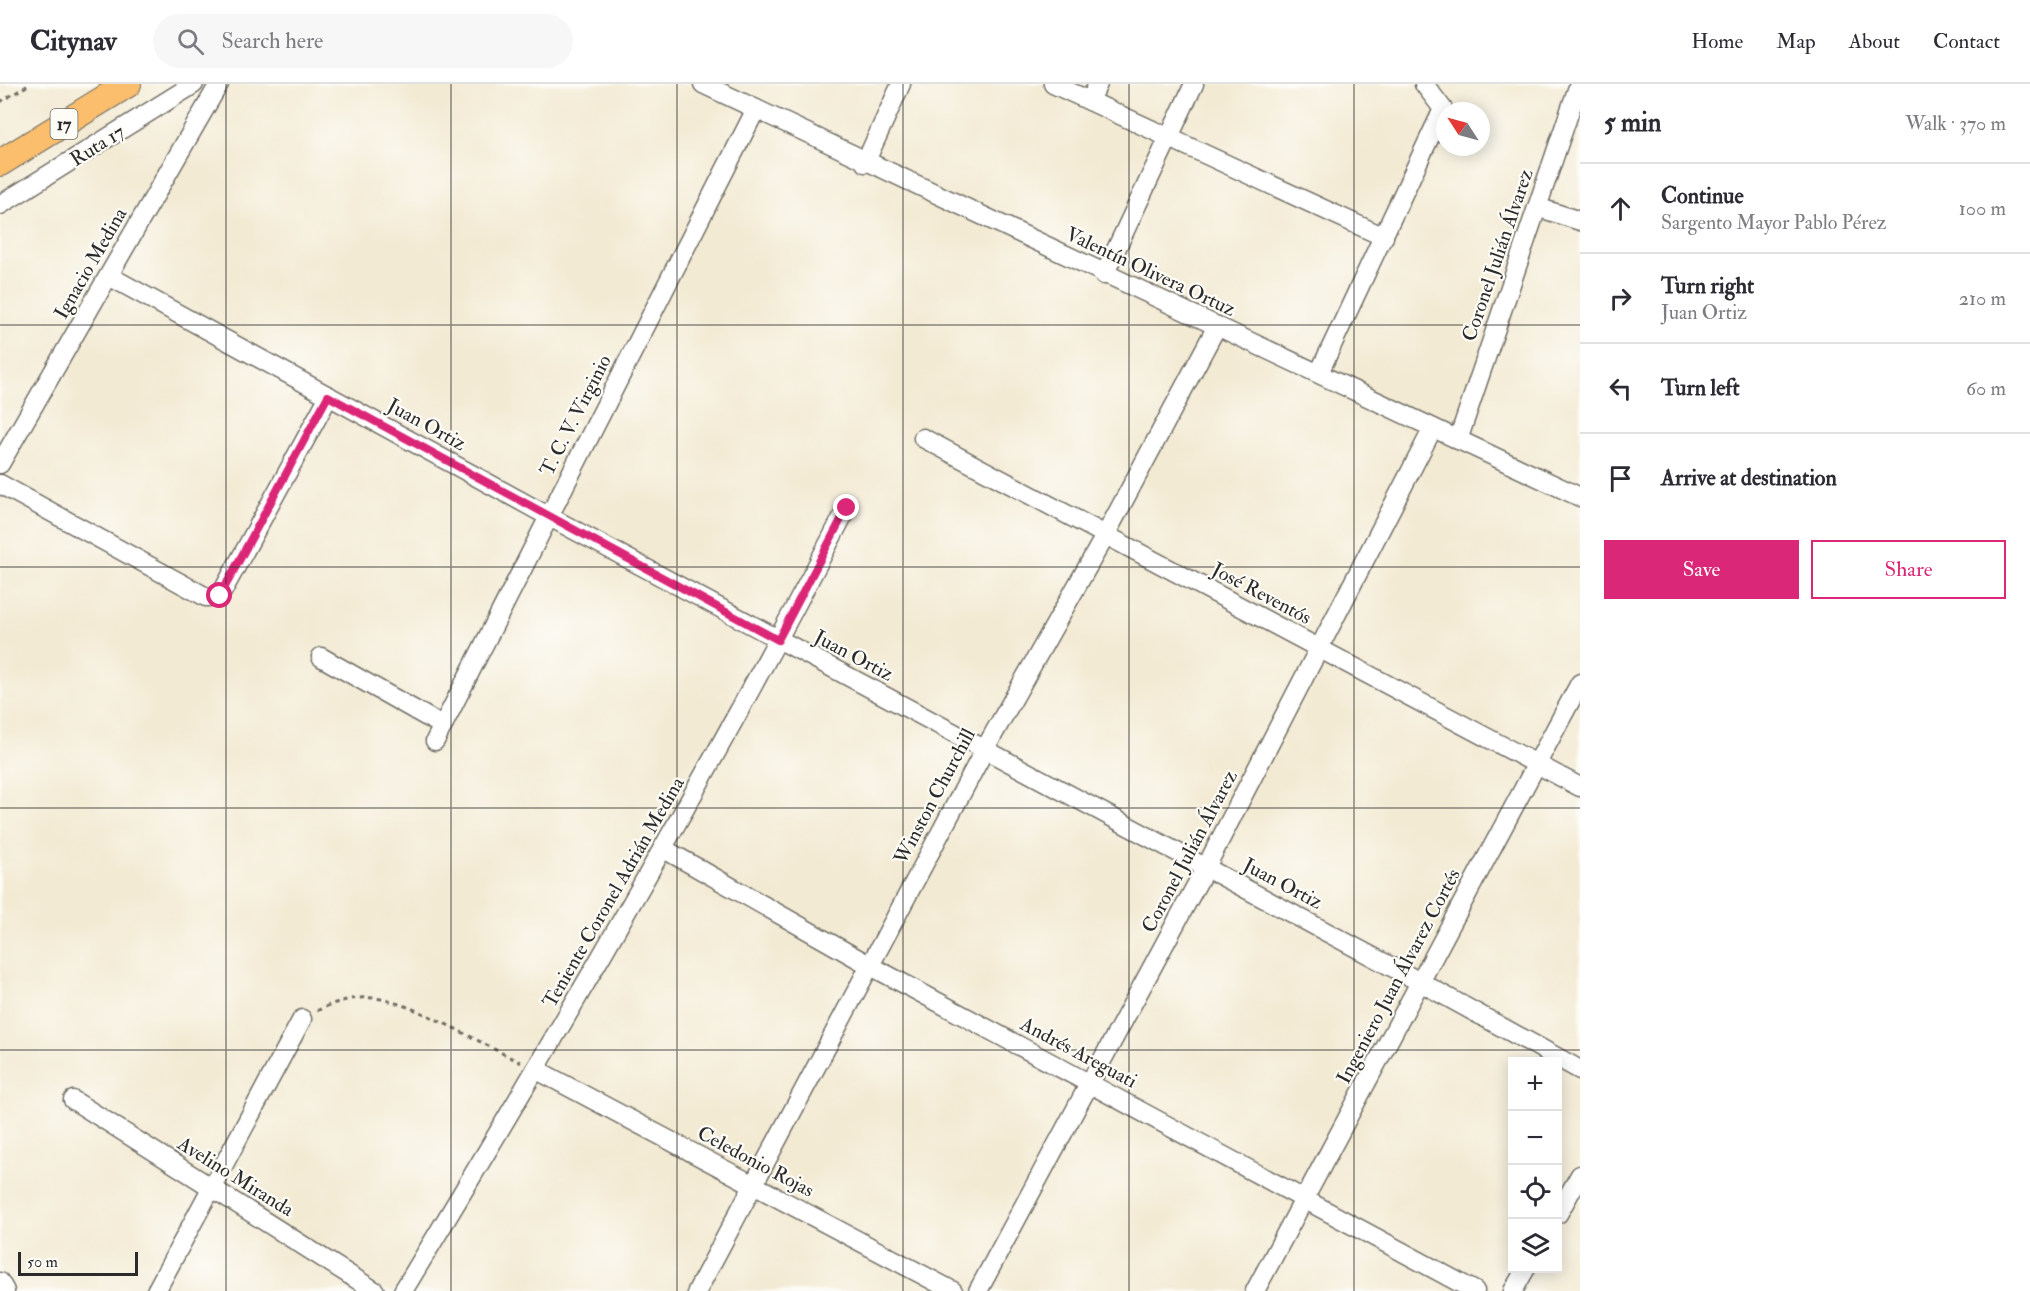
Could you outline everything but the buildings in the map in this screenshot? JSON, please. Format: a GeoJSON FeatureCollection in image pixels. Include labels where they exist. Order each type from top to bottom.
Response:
{"type":"FeatureCollection","features":[{"type":"Feature","properties":{"kind":"highway","name":"Ruta 17"},"geometry":{"type":"LineString","coordinates":[[0,164],[128,84]]}},
{"type":"Feature","properties":{"kind":"street","name":"Ruta 17"},"geometry":{"type":"LineString","coordinates":[[0,206],[194,84]]}},
{"type":"Feature","properties":{"kind":"street","name":"Ignacio Medina"},"geometry":{"type":"LineString","coordinates":[[0,464],[219,84]]}},
{"type":"Feature","properties":{"kind":"street","name":"Valentín Olivera Ortuz"},"geometry":{"type":"LineString","coordinates":[[703,84],[864,163],[1319,373],[1580,497]]}},
{"type":"Feature","properties":{"kind":"street"},"geometry":{"type":"LineString","coordinates":[[864,163],[901,84]]}},
{"type":"Feature","properties":{"kind":"street"},"geometry":{"type":"LineString","coordinates":[[1053,84],[1384,237]]}},
{"type":"Feature","properties":{"kind":"street"},"geometry":{"type":"LineString","coordinates":[[1090,101],[1098,84]]}},
{"type":"Feature","properties":{"kind":"street"},"geometry":{"type":"LineString","coordinates":[[1104,275],[1194,84]]}},
{"type":"Feature","properties":{"kind":"street","name":"Coronel Julián Álvarez"},"geometry":{"type":"LineString","coordinates":[[1458,440],[1579,84]]}},
{"type":"Feature","properties":{"kind":"street"},"geometry":{"type":"LineString","coordinates":[[1319,373],[1443,109],[1421,86]]}},
{"type":"Feature","properties":{"kind":"street","name":"T. C. V. Virginio"},"geometry":{"type":"LineString","coordinates":[[321,657],[439,734],[756,109]]}},
{"type":"Feature","properties":{"kind":"street"},"geometry":{"type":"LineString","coordinates":[[1537,207],[1580,222]]}},
{"type":"Feature","properties":{"kind":"street","name":"Juan Ortiz"},"geometry":{"type":"LineString","coordinates":[[109,276],[548,516],[1206,867],[1580,1070]]}},
{"type":"Feature","properties":{"kind":"street","name":"Winston Churchill"},"geometry":{"type":"LineString","coordinates":[[697,1291],[985,749],[1106,534],[1217,326]]}},
{"type":"Feature","properties":{"kind":"street"},"geometry":{"type":"LineString","coordinates":[[0,484],[206,597],[220,596],[328,396]]}},
{"type":"Feature","properties":{"kind":"street","name":"Coronel Julián Álvarez"},"geometry":{"type":"LineString","coordinates":[[978,1291],[1321,649],[1433,428]]}},
{"type":"Feature","properties":{"kind":"street","name":"José Reventós"},"geometry":{"type":"LineString","coordinates":[[923,438],[1580,787]]}},
{"type":"Feature","properties":{"kind":"street","name":"Teniente Coronel Adrián Medina"},"geometry":{"type":"LineString","coordinates":[[403,1291],[537,1070],[664,849],[847,508]]}},
{"type":"Feature","properties":{"kind":"street","name":"Ingeniero Juan Álvarez Cortés"},"geometry":{"type":"LineString","coordinates":[[1255,1291],[1580,683]]}},
{"type":"Feature","properties":{"kind":"street","name":"Andrés Areguati"},"geometry":{"type":"LineString","coordinates":[[664,849],[869,965],[1475,1291]]}},
{"type":"Feature","properties":{"kind":"street"},"geometry":{"type":"LineString","coordinates":[[156,1291],[210,1186],[302,1019]]}},
{"type":"Feature","properties":{"kind":"street","name":"Celedonio Rojas"},"geometry":{"type":"LineString","coordinates":[[537,1070],[953,1291]]}},
{"type":"Feature","properties":{"kind":"street","name":"Avelino Miranda"},"geometry":{"type":"LineString","coordinates":[[73,1100],[375,1291]]}},
{"type":"Feature","properties":{"kind":"street"},"geometry":{"type":"LineString","coordinates":[[1562,1206],[1580,1175]]}},
{"type":"Feature","properties":{"kind":"street"},"geometry":{"type":"LineString","coordinates":[[1513,1291],[1524,1273]]}},
{"type":"Feature","properties":{"kind":"street"},"geometry":{"type":"LineString","coordinates":[[0,1282],[5,1291]]}},
{"type":"Feature","properties":{"kind":"path"},"geometry":{"type":"LineString","coordinates":[[0,102],[30,84]]}},
{"type":"Feature","properties":{"kind":"path"},"geometry":{"type":"LineString","coordinates":[[302,1019],[332,1003],[374,998],[417,1011],[537,1070]]}},
{"type":"Feature","properties":{"kind":"route"},"geometry":{"type":"LineString","coordinates":[[220,596],[328,396],[778,640],[847,508]]}}]}
